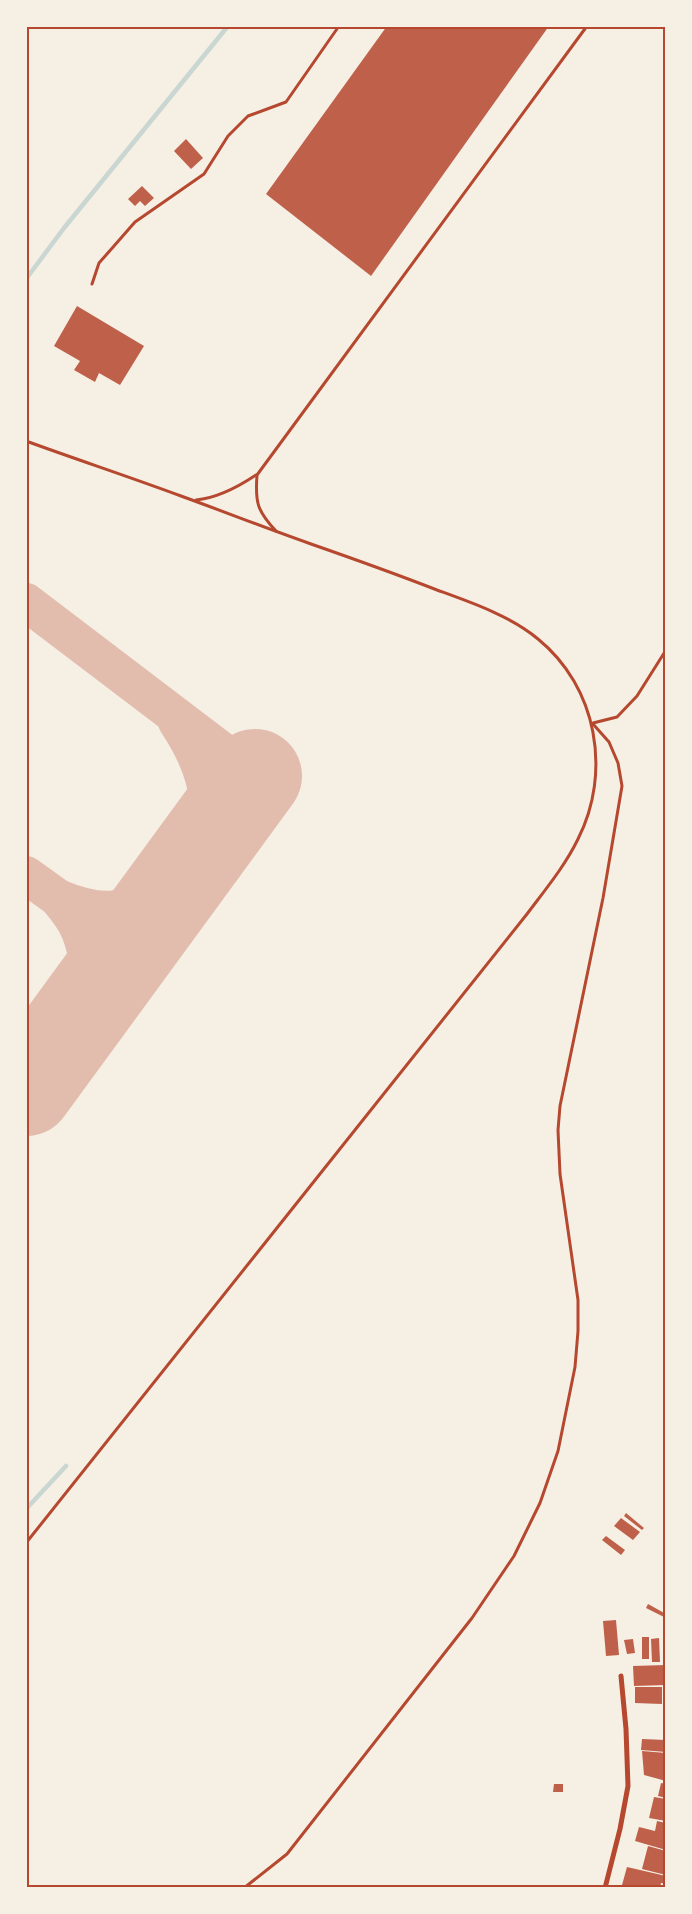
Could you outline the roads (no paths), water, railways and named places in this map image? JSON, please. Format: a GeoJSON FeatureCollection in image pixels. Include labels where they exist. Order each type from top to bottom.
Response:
{"type":"FeatureCollection","features":[{"type":"Feature","properties":{"kind":"street"},"geometry":{"type":"LineString","coordinates":[[605,1888],[620,1830],[628,1786],[626,1729],[621,1676]]}},
{"type":"Feature","properties":{"kind":"lane"},"geometry":{"type":"LineString","coordinates":[[92,284],[100,263],[119,240],[136,222],[204,174],[228,136],[248,116],[286,102],[339,26]]}},
{"type":"Feature","properties":{"kind":"lane"},"geometry":{"type":"LineString","coordinates":[[193,500],[208,499],[221,494],[257,475],[587,26]]}},
{"type":"Feature","properties":{"kind":"lane"},"geometry":{"type":"LineString","coordinates":[[26,441],[193,500],[472,603],[507,620],[538,638],[562,662],[579,686],[593,723],[596,766],[592,802],[579,838],[560,870],[521,922],[26,1543]]}},
{"type":"Feature","properties":{"kind":"lane"},"geometry":{"type":"LineString","coordinates":[[257,475],[255,495],[258,508],[276,532]]}},
{"type":"Feature","properties":{"kind":"lane"},"geometry":{"type":"LineString","coordinates":[[593,723],[617,717],[638,696],[665,652]]}},
{"type":"Feature","properties":{"kind":"lane"},"geometry":{"type":"LineString","coordinates":[[244,1888],[287,1854],[472,1618],[514,1556],[540,1504],[558,1451],[575,1367],[578,1331],[578,1300],[560,1174],[558,1130],[560,1106],[603,898],[622,786],[618,763],[609,742],[593,723]]}},
{"type":"Feature","properties":{"kind":"waterway"},"geometry":{"type":"LineString","coordinates":[[26,279],[64,228],[228,26]]}},
{"type":"Feature","properties":{"kind":"waterway"},"geometry":{"type":"LineString","coordinates":[[26,1509],[66,1466]]}}]}
